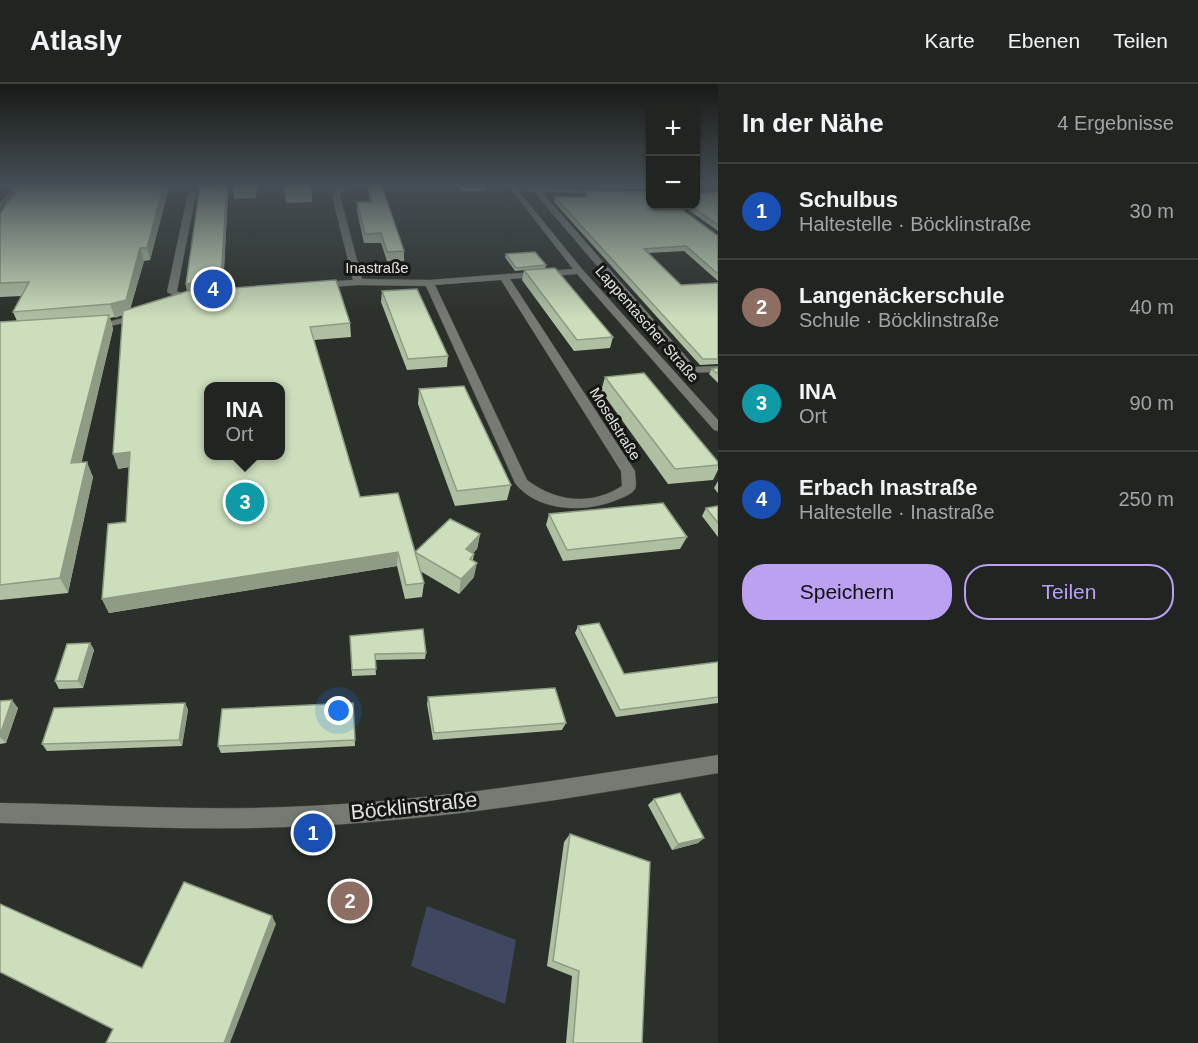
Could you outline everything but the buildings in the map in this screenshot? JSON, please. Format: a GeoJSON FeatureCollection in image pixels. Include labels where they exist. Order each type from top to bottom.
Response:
{"type":"FeatureCollection","features":[{"type":"Feature","properties":{"kind":"street"},"geometry":{"type":"LineString","coordinates":[[185,229],[172,292],[183,302],[199,298]]}},
{"type":"Feature","properties":{"kind":"street"},"geometry":{"type":"LineString","coordinates":[[344,229],[358,282]]}},
{"type":"Feature","properties":{"kind":"street","name":"Lappentascher Straße"},"geometry":{"type":"LineString","coordinates":[[545,229],[579,271],[718,427]]}},
{"type":"Feature","properties":{"kind":"street","name":"Lappentascher Straße"},"geometry":{"type":"LineString","coordinates":[[570,229],[692,370]]}},
{"type":"Feature","properties":{"kind":"street","name":"Inastraße"},"geometry":{"type":"LineString","coordinates":[[311,285],[358,282],[429,283],[579,271]]}},
{"type":"Feature","properties":{"kind":"street","name":"Moselstraße"},"geometry":{"type":"LineString","coordinates":[[429,283],[522,483],[540,496],[572,504],[615,498],[628,488],[628,471],[504,277]]}},
{"type":"Feature","properties":{"kind":"street"},"geometry":{"type":"LineString","coordinates":[[77,328],[117,324],[157,312]]}},
{"type":"Feature","properties":{"kind":"street"},"geometry":{"type":"LineString","coordinates":[[668,372],[718,369]]}},
{"type":"Feature","properties":{"kind":"street","name":"Böcklinstraße"},"geometry":{"type":"LineString","coordinates":[[0,813],[237,818],[326,815],[571,789],[718,764]]}},
{"type":"Feature","properties":{"kind":"shaded area"},"geometry":{"type":"Polygon","coordinates":[[[427,906],[516,940],[505,1004],[411,966],[427,906]]]}},
{"type":"Feature","properties":{"kind":"place","name":"Erbach Inastraße"},"geometry":{"type":"Point","coordinates":[213,289]}},
{"type":"Feature","properties":{"kind":"place","name":"INA"},"geometry":{"type":"Point","coordinates":[245,502]}},
{"type":"Feature","properties":{"kind":"place","name":"Schulbus"},"geometry":{"type":"Point","coordinates":[313,833]}},
{"type":"Feature","properties":{"kind":"place","name":"Langenäckerschule"},"geometry":{"type":"Point","coordinates":[350,901]}}]}
